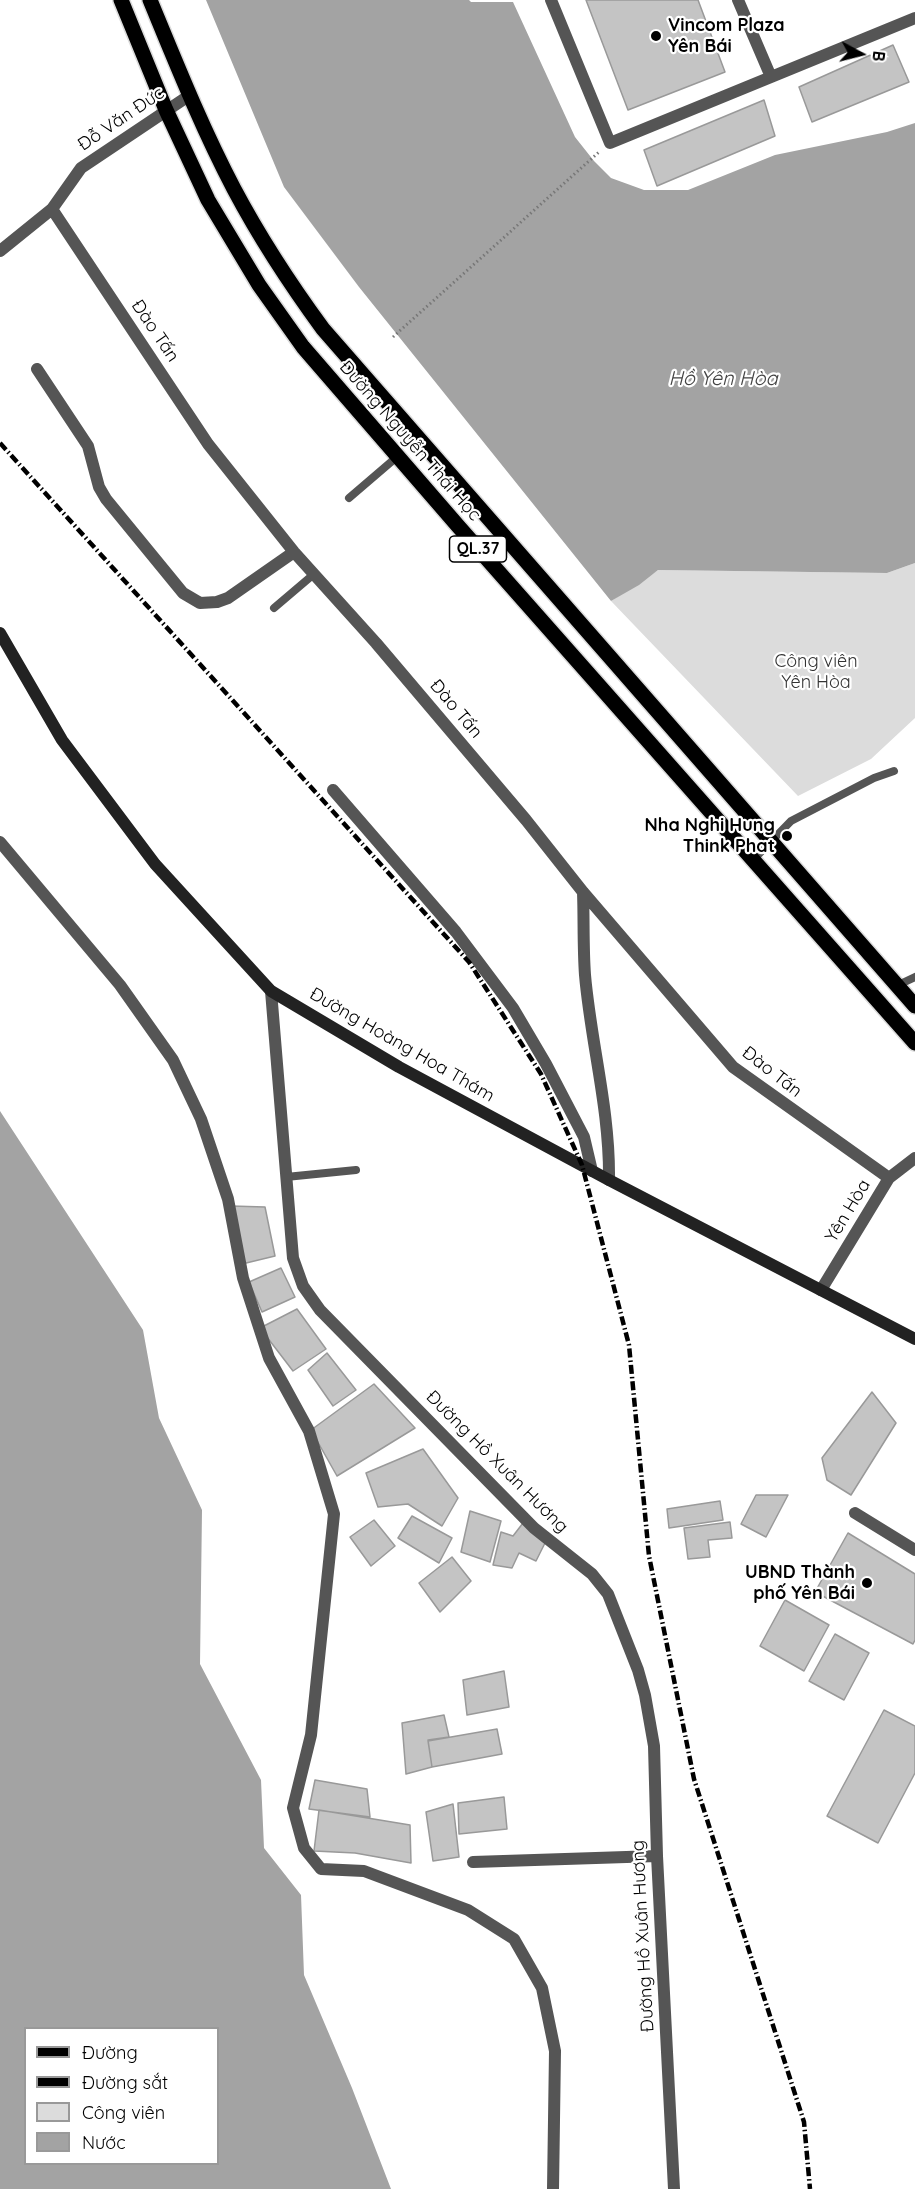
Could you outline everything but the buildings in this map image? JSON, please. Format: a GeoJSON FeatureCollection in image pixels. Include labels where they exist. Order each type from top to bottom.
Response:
{"type":"FeatureCollection","features":[{"type":"Feature","properties":{"kind":"main road","name":"Đường Nguyễn Thái Học"},"geometry":{"type":"LineString","coordinates":[[121,0],[166,110],[208,200],[259,285],[303,347],[752,861],[915,1043]]}},
{"type":"Feature","properties":{"kind":"main road","name":"Đường Nguyễn Thái Học"},"geometry":{"type":"LineString","coordinates":[[150,0],[190,95],[234,188],[281,271],[322,329],[915,1005]]}},
{"type":"Feature","properties":{"kind":"street"},"geometry":{"type":"LineString","coordinates":[[551,0],[610,143],[915,18]]}},
{"type":"Feature","properties":{"kind":"street"},"geometry":{"type":"LineString","coordinates":[[738,0],[771,77]]}},
{"type":"Feature","properties":{"kind":"street","name":"Đỗ Văn Đức"},"geometry":{"type":"LineString","coordinates":[[0,251],[52,209],[81,168],[190,95]]}},
{"type":"Feature","properties":{"kind":"street","name":"Đào Tấn"},"geometry":{"type":"LineString","coordinates":[[52,209],[208,444],[294,552],[376,643],[496,784],[583,892],[733,1067],[889,1178]]}},
{"type":"Feature","properties":{"kind":"street"},"geometry":{"type":"LineString","coordinates":[[37,369],[88,446],[99,487],[106,499],[183,593],[200,603],[217,602],[228,598],[294,552]]}},
{"type":"Feature","properties":{"kind":"street","name":"Đường Hoàng Hoa Thám"},"geometry":{"type":"LineString","coordinates":[[0,633],[62,740],[155,864],[271,991],[399,1067],[609,1180],[915,1339]]}},
{"type":"Feature","properties":{"kind":"street"},"geometry":{"type":"LineString","coordinates":[[333,790],[456,932],[513,1008],[546,1064],[584,1137],[592,1171]]}},
{"type":"Feature","properties":{"kind":"street"},"geometry":{"type":"LineString","coordinates":[[0,842],[120,985],[173,1060],[201,1119],[228,1198],[243,1278],[269,1358],[309,1431],[334,1514],[311,1735],[293,1808],[304,1848],[321,1869],[364,1871],[468,1910],[514,1939],[542,1988],[555,2051],[553,2189]]}},
{"type":"Feature","properties":{"kind":"street"},"geometry":{"type":"LineString","coordinates":[[583,892],[585,975],[606,1109],[609,1180]]}},
{"type":"Feature","properties":{"kind":"street","name":"Đường Hồ Xuân Hương"},"geometry":{"type":"LineString","coordinates":[[271,991],[293,1258],[297,1273],[311,1299],[534,1528],[592,1574],[608,1594],[638,1670],[651,1721],[656,1780],[657,1856],[674,2189]]}},
{"type":"Feature","properties":{"kind":"street","name":"Yên Hòa"},"geometry":{"type":"LineString","coordinates":[[821,1290],[889,1178],[915,1158]]}},
{"type":"Feature","properties":{"kind":"street"},"geometry":{"type":"LineString","coordinates":[[855,1513],[915,1550]]}},
{"type":"Feature","properties":{"kind":"street"},"geometry":{"type":"LineString","coordinates":[[474,1862],[657,1856]]}},
{"type":"Feature","properties":{"kind":"lane"},"geometry":{"type":"LineString","coordinates":[[349,498],[398,456]]}},
{"type":"Feature","properties":{"kind":"lane"},"geometry":{"type":"LineString","coordinates":[[274,608],[314,574]]}},
{"type":"Feature","properties":{"kind":"lane"},"geometry":{"type":"LineString","coordinates":[[752,861],[791,821],[874,778],[894,771]]}},
{"type":"Feature","properties":{"kind":"lane"},"geometry":{"type":"LineString","coordinates":[[896,986],[915,977]]}},
{"type":"Feature","properties":{"kind":"lane"},"geometry":{"type":"LineString","coordinates":[[286,1177],[356,1170]]}},
{"type":"Feature","properties":{"kind":"path"},"geometry":{"type":"LineString","coordinates":[[393,337],[610,143]]}},
{"type":"Feature","properties":{"kind":"green space","name":"Công viên Yên Hòa"},"geometry":{"type":"Polygon","coordinates":[[[915,563],[915,718],[871,759],[798,796],[611,601],[658,570],[887,573],[915,563]]]}},
{"type":"Feature","properties":{"kind":"water","name":"Hồ Yên Hòa"},"geometry":{"type":"Polygon","coordinates":[[[206,0],[513,2],[575,137],[611,178],[644,190],[688,190],[775,155],[887,132],[915,123],[915,563],[887,573],[658,570],[639,585],[611,601],[359,287],[284,187],[206,0]]]}},
{"type":"Feature","properties":{"kind":"water"},"geometry":{"type":"Polygon","coordinates":[[[0,1111],[143,1330],[159,1418],[202,1510],[200,1664],[261,1780],[264,1848],[301,1895],[304,1975],[352,2088],[391,2189],[0,2189],[0,1111]]]}},
{"type":"Feature","properties":{"kind":"railway"},"geometry":{"type":"LineString","coordinates":[[0,443],[469,962],[541,1074],[582,1165],[629,1345],[649,1556],[694,1779],[804,2122],[810,2189]]}},
{"type":"Feature","properties":{"kind":"place","name":"Vincom Plaza Yên Bái"},"geometry":{"type":"Point","coordinates":[656,36]}},
{"type":"Feature","properties":{"kind":"place","name":"Nha Nghi Hung Think Phat"},"geometry":{"type":"Point","coordinates":[787,836]}},
{"type":"Feature","properties":{"kind":"place","name":"UBND Thành phố Yên Bái"},"geometry":{"type":"Point","coordinates":[867,1583]}}]}
